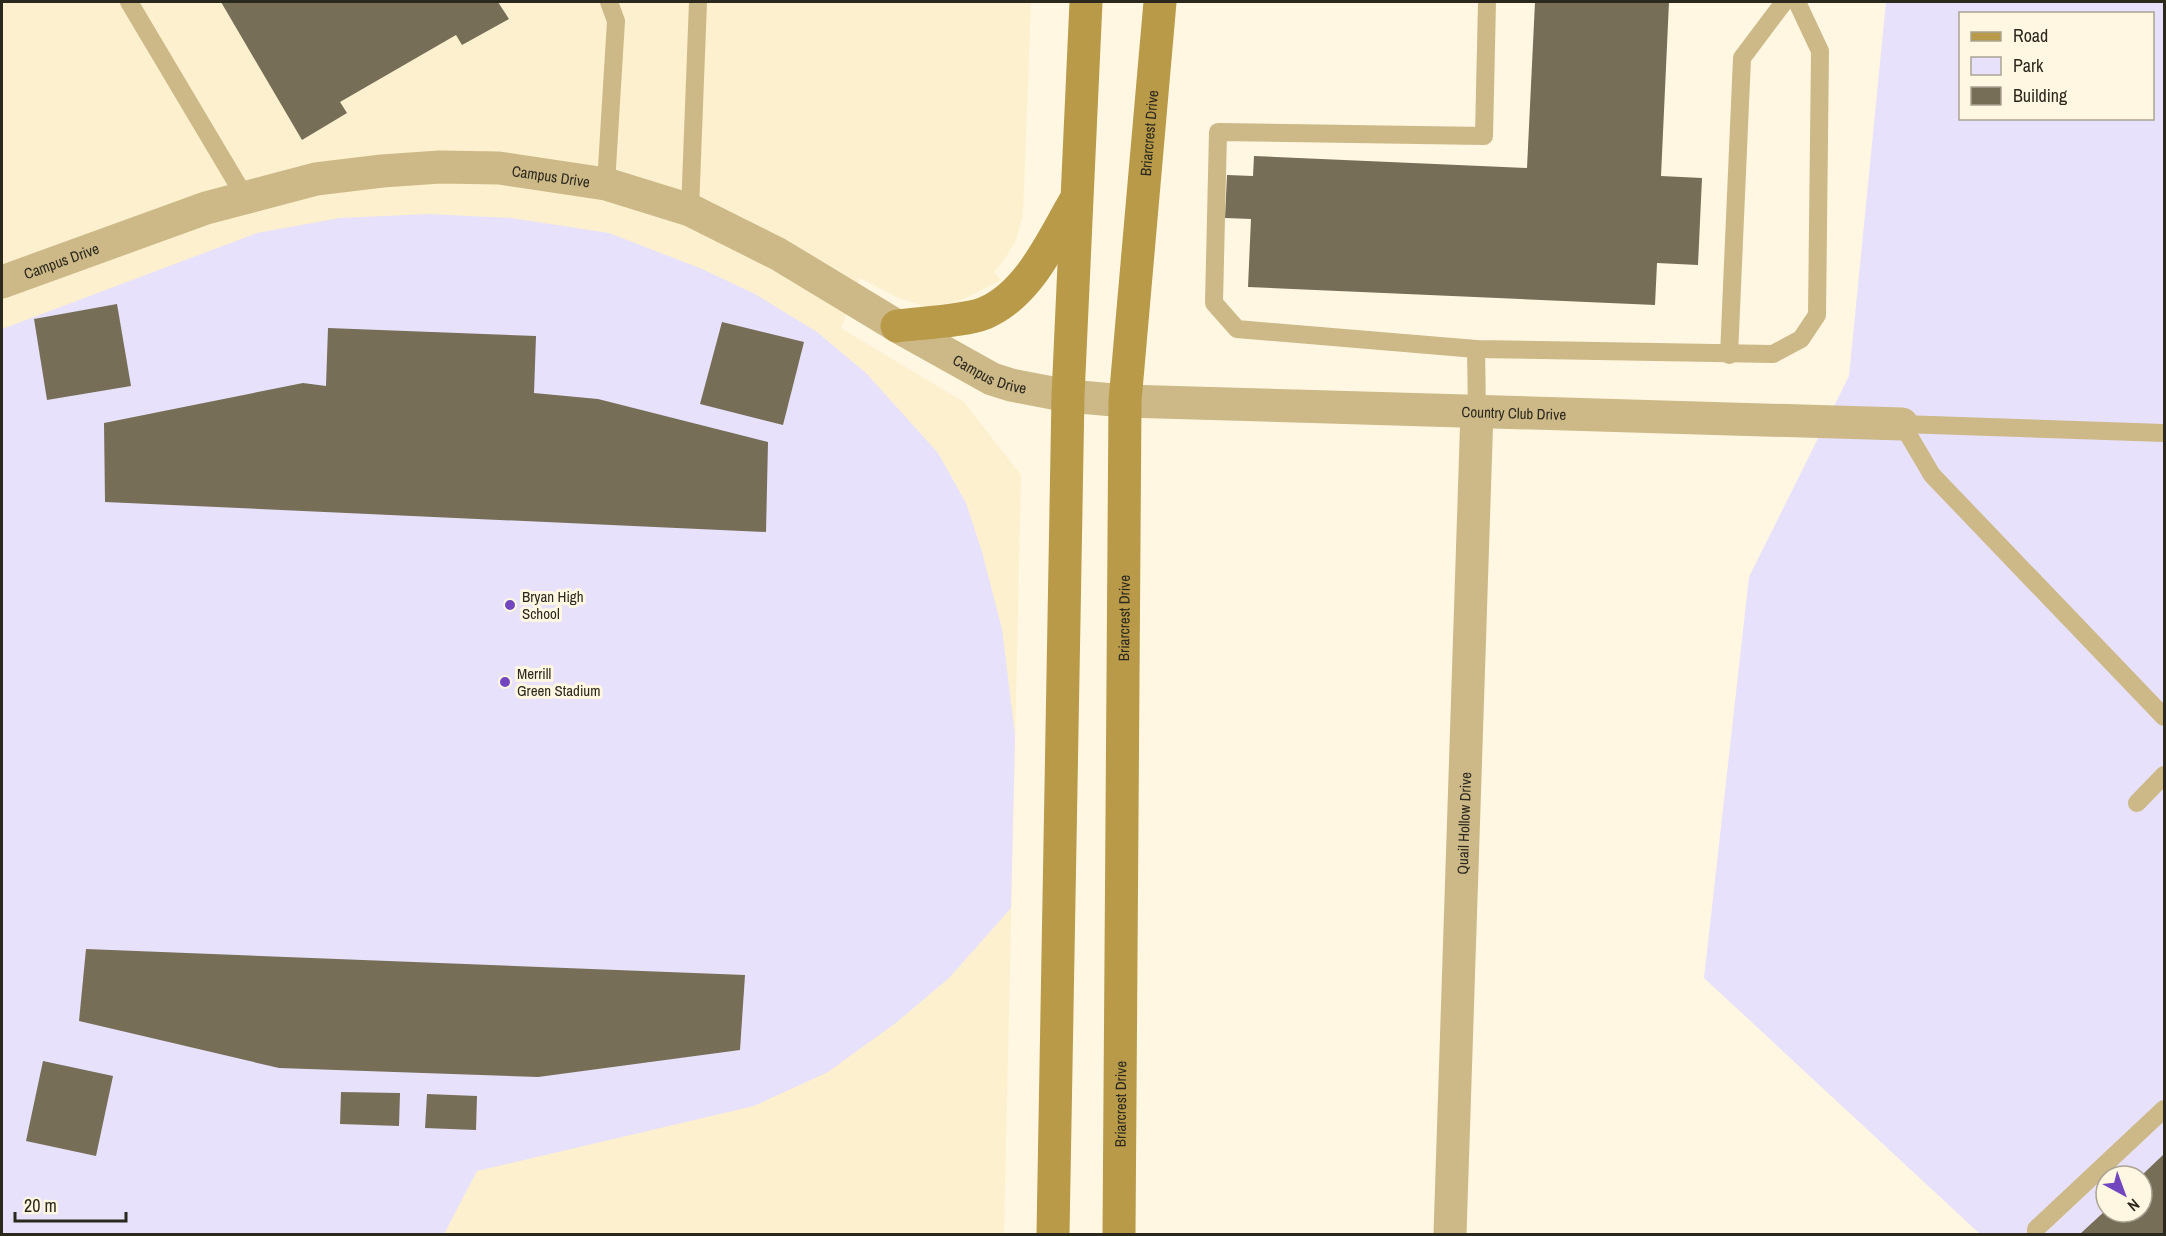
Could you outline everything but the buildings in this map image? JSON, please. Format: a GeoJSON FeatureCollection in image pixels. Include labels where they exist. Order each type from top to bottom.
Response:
{"type":"FeatureCollection","features":[{"type":"Feature","properties":{"kind":"main road"},"geometry":{"type":"LineString","coordinates":[[1053,1234],[1068,396],[1086,2]]}},
{"type":"Feature","properties":{"kind":"main road","name":"Briarcrest Drive"},"geometry":{"type":"LineString","coordinates":[[1119,1234],[1125,401],[1160,2]]}},
{"type":"Feature","properties":{"kind":"main road"},"geometry":{"type":"LineString","coordinates":[[897,326],[984,314],[1015,294],[1037,265],[1077,199]]}},
{"type":"Feature","properties":{"kind":"street","name":"Campus Drive"},"geometry":{"type":"LineString","coordinates":[[2,282],[140,230],[245,197],[316,179],[440,167],[499,168],[606,183],[690,210],[778,254],[897,326],[992,379],[1068,396],[1125,401]]}},
{"type":"Feature","properties":{"kind":"street","name":"Country Club Drive"},"geometry":{"type":"LineString","coordinates":[[1125,401],[1902,424]]}},
{"type":"Feature","properties":{"kind":"street","name":"Quail Hollow Drive"},"geometry":{"type":"LineString","coordinates":[[1450,1234],[1477,411]]}},
{"type":"Feature","properties":{"kind":"lane"},"geometry":{"type":"LineString","coordinates":[[129,2],[245,197]]}},
{"type":"Feature","properties":{"kind":"lane"},"geometry":{"type":"LineString","coordinates":[[606,183],[616,21],[609,2]]}},
{"type":"Feature","properties":{"kind":"lane"},"geometry":{"type":"LineString","coordinates":[[690,210],[698,2]]}},
{"type":"Feature","properties":{"kind":"lane"},"geometry":{"type":"LineString","coordinates":[[1487,2],[1484,136],[1218,132],[1214,303],[1238,329],[1476,349],[1729,355],[1773,354],[1801,339],[1817,315],[1820,51],[1797,2]]}},
{"type":"Feature","properties":{"kind":"lane"},"geometry":{"type":"LineString","coordinates":[[1729,355],[1742,58],[1784,2]]}},
{"type":"Feature","properties":{"kind":"lane"},"geometry":{"type":"LineString","coordinates":[[1476,349],[1477,411]]}},
{"type":"Feature","properties":{"kind":"lane"},"geometry":{"type":"LineString","coordinates":[[1902,424],[2164,433]]}},
{"type":"Feature","properties":{"kind":"lane"},"geometry":{"type":"LineString","coordinates":[[1902,424],[1932,475],[2164,717]]}},
{"type":"Feature","properties":{"kind":"lane"},"geometry":{"type":"LineString","coordinates":[[2137,802],[2164,775]]}},
{"type":"Feature","properties":{"kind":"lane"},"geometry":{"type":"LineString","coordinates":[[2036,1234],[2036,1229],[2164,1109]]}},
{"type":"Feature","properties":{"kind":"shaded area","name":"Merrill Green Stadium"},"geometry":{"type":"Polygon","coordinates":[[[2,2],[1031,2],[1023,214],[1016,240],[994,272],[1001,280],[958,302],[925,307],[894,296],[860,278],[841,328],[964,402],[1021,475],[1004,1234],[2,1234],[2,2]]]}},
{"type":"Feature","properties":{"kind":"green space"},"geometry":{"type":"Polygon","coordinates":[[[1886,2],[2164,2],[2164,1234],[1980,1234],[1704,978],[1749,577],[1849,376],[1886,2]]]}},
{"type":"Feature","properties":{"kind":"green space","name":"Merrill Green Stadium"},"geometry":{"type":"Polygon","coordinates":[[[429,214],[511,218],[609,233],[702,269],[755,294],[817,332],[866,373],[938,453],[966,503],[982,552],[1002,629],[1015,735],[1011,908],[949,978],[897,1022],[828,1072],[754,1106],[477,1171],[444,1234],[2,1234],[2,329],[257,233],[340,218],[429,214]]]}},
{"type":"Feature","properties":{"kind":"place","name":"Bryan High School"},"geometry":{"type":"Point","coordinates":[510,605]}},
{"type":"Feature","properties":{"kind":"place","name":"Merrill Green Stadium"},"geometry":{"type":"Point","coordinates":[505,682]}}]}
